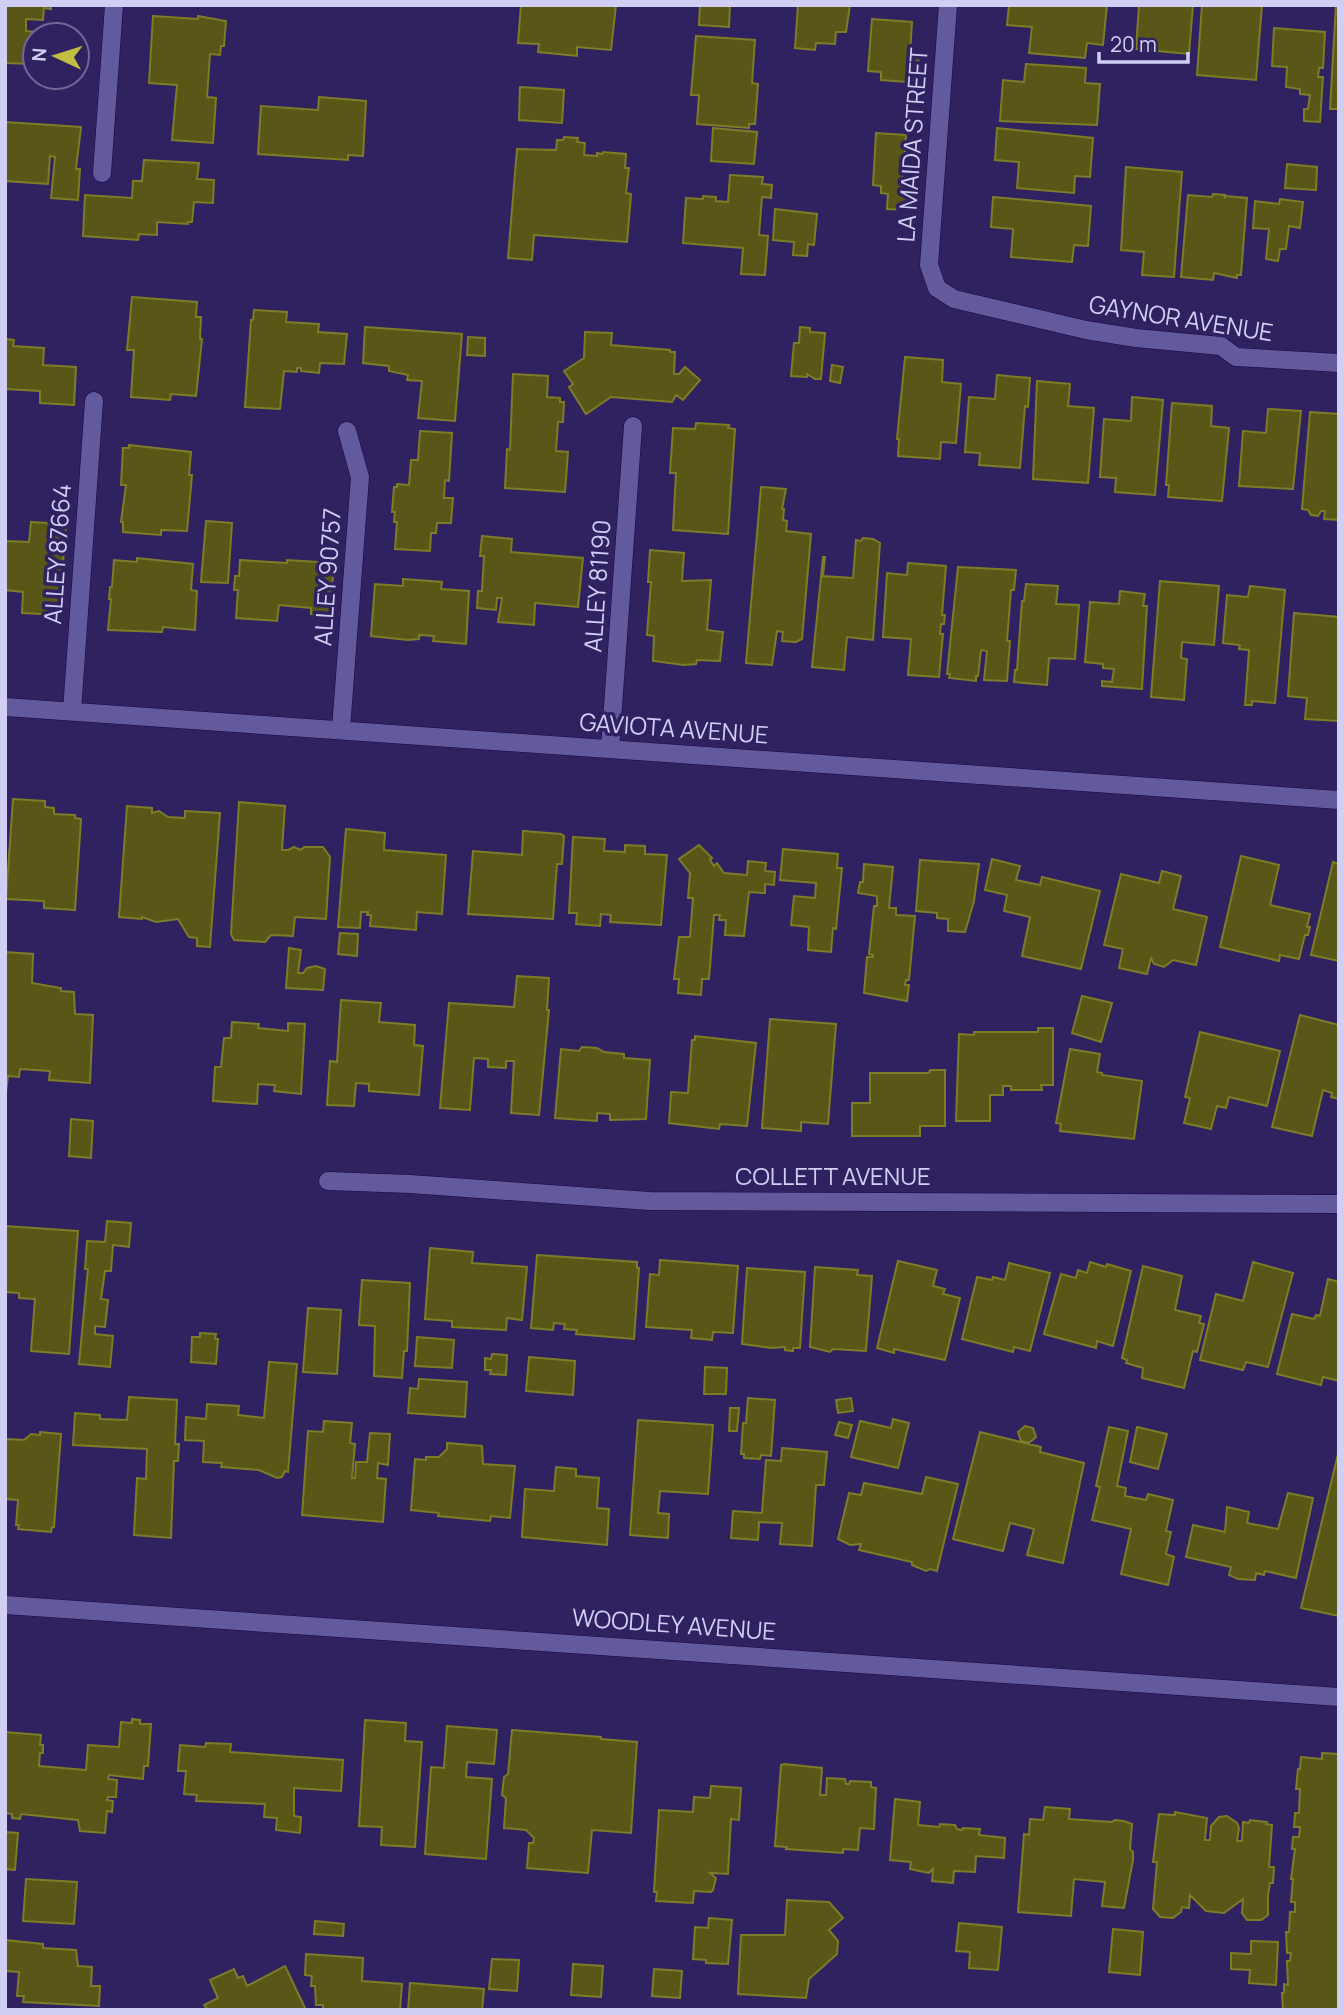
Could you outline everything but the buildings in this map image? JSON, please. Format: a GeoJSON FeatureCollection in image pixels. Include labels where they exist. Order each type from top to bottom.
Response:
{"type":"FeatureCollection","features":[{"type":"Feature","properties":{"kind":"street"},"geometry":{"type":"LineString","coordinates":[[102,173],[114,5]]}},
{"type":"Feature","properties":{"kind":"street","name":"LA MAIDA STREET"},"geometry":{"type":"LineString","coordinates":[[937,288],[929,265],[948,5]]}},
{"type":"Feature","properties":{"kind":"street","name":"GAYNOR AVENUE"},"geometry":{"type":"LineString","coordinates":[[937,288],[954,299],[1086,330],[1136,338],[1222,346],[1236,357],[1339,363]]}},
{"type":"Feature","properties":{"kind":"street","name":"ALLEY 87664"},"geometry":{"type":"LineString","coordinates":[[72,711],[94,401]]}},
{"type":"Feature","properties":{"kind":"street","name":"ALLEY 81190"},"geometry":{"type":"LineString","coordinates":[[610,749],[633,426]]}},
{"type":"Feature","properties":{"kind":"street","name":"ALLEY 90757"},"geometry":{"type":"LineString","coordinates":[[341,729],[360,477],[347,431]]}},
{"type":"Feature","properties":{"kind":"street","name":"GAVIOTA AVENUE"},"geometry":{"type":"LineString","coordinates":[[5,706],[1339,800]]}},
{"type":"Feature","properties":{"kind":"street","name":"COLLETT AVENUE"},"geometry":{"type":"LineString","coordinates":[[328,1181],[410,1184],[649,1201],[1339,1204]]}},
{"type":"Feature","properties":{"kind":"street","name":"WOODLEY AVENUE"},"geometry":{"type":"LineString","coordinates":[[5,1605],[1339,1697]]}}]}
